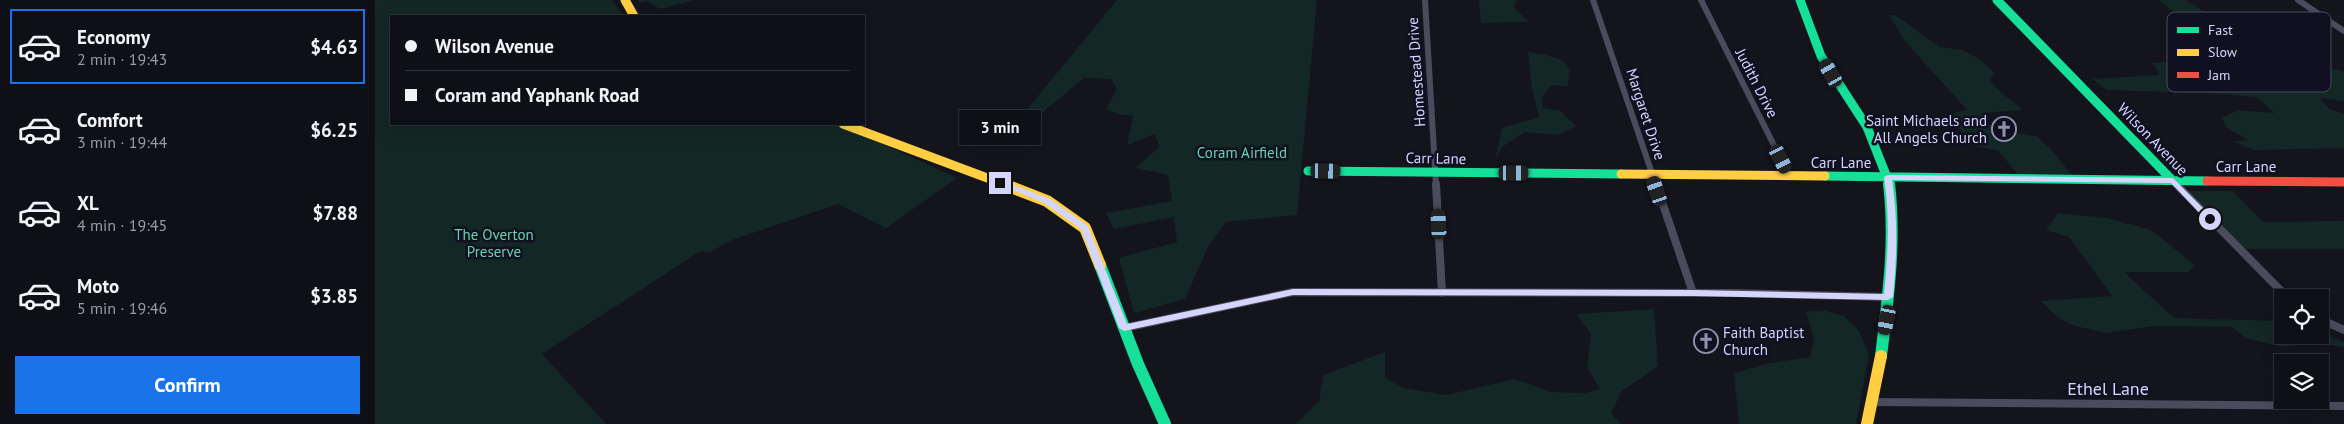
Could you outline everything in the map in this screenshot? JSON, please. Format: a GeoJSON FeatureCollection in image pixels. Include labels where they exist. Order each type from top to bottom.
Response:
{"type":"FeatureCollection","features":[{"type":"Feature","properties":{"kind":"street"},"geometry":{"type":"LineString","coordinates":[[625,0],[633,15]]}},
{"type":"Feature","properties":{"kind":"street","name":"Homestead Drive"},"geometry":{"type":"LineString","coordinates":[[1425,0],[1443,293]]}},
{"type":"Feature","properties":{"kind":"street","name":"Margaret Drive"},"geometry":{"type":"LineString","coordinates":[[1593,0],[1693,293]]}},
{"type":"Feature","properties":{"kind":"street","name":"Judith Drive"},"geometry":{"type":"LineString","coordinates":[[1701,0],[1791,177]]}},
{"type":"Feature","properties":{"kind":"street"},"geometry":{"type":"LineString","coordinates":[[1800,0],[1809,29],[1822,58],[1867,126],[1888,177],[1892,206],[1892,256],[1887,320],[1873,402],[1867,424]]}},
{"type":"Feature","properties":{"kind":"street","name":"Wilson Avenue"},"geometry":{"type":"LineString","coordinates":[[1997,0],[2279,289]]}},
{"type":"Feature","properties":{"kind":"street"},"geometry":{"type":"LineString","coordinates":[[2298,0],[2316,12]]}},
{"type":"Feature","properties":{"kind":"street"},"geometry":{"type":"LineString","coordinates":[[2331,22],[2344,31]]}},
{"type":"Feature","properties":{"kind":"street"},"geometry":{"type":"LineString","coordinates":[[846,125],[1031,194],[1066,213],[1085,228],[1124,328],[1165,424]]}},
{"type":"Feature","properties":{"kind":"street","name":"Carr Lane"},"geometry":{"type":"LineString","coordinates":[[1308,171],[2344,182]]}},
{"type":"Feature","properties":{"kind":"street"},"geometry":{"type":"LineString","coordinates":[[1124,328],[1293,292],[1693,293],[1888,297]]}},
{"type":"Feature","properties":{"kind":"street"},"geometry":{"type":"LineString","coordinates":[[2329,323],[2344,330]]}},
{"type":"Feature","properties":{"kind":"street","name":"Ethel Lane"},"geometry":{"type":"LineString","coordinates":[[1873,402],[2344,406]]}},
{"type":"Feature","properties":{"kind":"green space","name":"The Overton Preserve"},"geometry":{"type":"Polygon","coordinates":[[[375,0],[612,0],[623,15],[390,15],[390,125],[842,125],[957,178],[886,228],[838,204],[732,240],[710,252],[699,252],[542,354],[606,424],[375,424],[375,0]]]}},
{"type":"Feature","properties":{"kind":"green space"},"geometry":{"type":"Polygon","coordinates":[[[638,0],[695,0],[660,9],[648,1],[640,3],[638,0]]]}},
{"type":"Feature","properties":{"kind":"green space","name":"Coram Airfield"},"geometry":{"type":"Polygon","coordinates":[[[1117,0],[1317,0],[1297,215],[1226,222],[1209,245],[1185,299],[1134,313],[1119,258],[1177,242],[1174,217],[1114,229],[1106,213],[1172,201],[1168,175],[1135,168],[1159,147],[1155,134],[1127,145],[1133,116],[1117,114],[1106,109],[1117,89],[1111,79],[1084,78],[1040,115],[1015,124],[1117,0]]]}},
{"type":"Feature","properties":{"kind":"green space"},"geometry":{"type":"Polygon","coordinates":[[[1479,0],[1517,0],[1514,8],[1529,22],[1481,23],[1479,0]]]}},
{"type":"Feature","properties":{"kind":"green space"},"geometry":{"type":"Polygon","coordinates":[[[2158,0],[2186,0],[2204,12],[2174,12],[2158,0]]]}},
{"type":"Feature","properties":{"kind":"green space"},"geometry":{"type":"Polygon","coordinates":[[[1889,15],[1895,15],[1940,47],[1963,50],[1981,60],[1994,73],[1990,80],[1998,90],[2023,110],[1982,113],[1992,129],[2036,136],[2050,148],[2071,174],[2017,174],[1999,151],[1970,145],[1951,117],[1954,113],[1967,110],[1905,41],[1889,15]]]}},
{"type":"Feature","properties":{"kind":"green space"},"geometry":{"type":"Polygon","coordinates":[[[1528,52],[1558,59],[1567,65],[1569,70],[1568,86],[1551,85],[1543,96],[1542,108],[1561,111],[1576,126],[1558,135],[1525,132],[1502,147],[1495,160],[1502,128],[1539,117],[1531,84],[1528,52]]]}},
{"type":"Feature","properties":{"kind":"green space"},"geometry":{"type":"Polygon","coordinates":[[[2167,62],[2167,92],[2107,90],[2092,79],[2160,75],[2152,63],[2167,62]]]}},
{"type":"Feature","properties":{"kind":"green space"},"geometry":{"type":"Polygon","coordinates":[[[2331,69],[2344,71],[2344,101],[2320,98],[2329,109],[2344,114],[2344,148],[2253,150],[2233,141],[2248,140],[2226,127],[2222,118],[2237,110],[2275,113],[2258,98],[2227,94],[2167,92],[2331,92],[2331,69]]]}},
{"type":"Feature","properties":{"kind":"green space"},"geometry":{"type":"Polygon","coordinates":[[[2188,191],[2233,191],[2263,222],[2344,221],[2344,249],[2244,249],[2188,191]]]}},
{"type":"Feature","properties":{"kind":"green space"},"geometry":{"type":"Polygon","coordinates":[[[2058,213],[2107,218],[2151,230],[2195,265],[2188,272],[2124,272],[2174,318],[2274,321],[2274,344],[2307,344],[2284,347],[2245,338],[2232,327],[2154,326],[2107,333],[2075,326],[2058,318],[2041,301],[2112,296],[2069,237],[2046,230],[2058,213]]]}},
{"type":"Feature","properties":{"kind":"green space"},"geometry":{"type":"Polygon","coordinates":[[[1654,309],[1658,366],[1622,391],[1611,413],[1621,424],[1296,424],[1319,401],[1323,375],[1385,352],[1385,378],[1404,388],[1446,395],[1515,379],[1551,392],[1586,393],[1600,389],[1587,367],[1591,334],[1576,314],[1654,309]]]}},
{"type":"Feature","properties":{"kind":"green space"},"geometry":{"type":"Polygon","coordinates":[[[1806,311],[1826,311],[1844,316],[1859,331],[1869,355],[1856,424],[1739,424],[1734,373],[1770,363],[1810,357],[1814,340],[1806,311]]]}},
{"type":"Feature","properties":{"kind":"green space"},"geometry":{"type":"Polygon","coordinates":[[[2329,336],[2344,342],[2344,347],[2322,344],[2329,344],[2329,336]]]}},
{"type":"Feature","properties":{"kind":"traffic: fast"},"geometry":{"type":"LineString","coordinates":[[1800,0],[1821,56],[1867,127],[1889,180],[1892,208],[1892,270],[1881,356]]}},
{"type":"Feature","properties":{"kind":"traffic: fast"},"geometry":{"type":"LineString","coordinates":[[1997,0],[2173,181]]}},
{"type":"Feature","properties":{"kind":"traffic: fast"},"geometry":{"type":"LineString","coordinates":[[1308,171],[1621,174]]}},
{"type":"Feature","properties":{"kind":"traffic: fast"},"geometry":{"type":"LineString","coordinates":[[1825,176],[2207,181]]}},
{"type":"Feature","properties":{"kind":"traffic: fast"},"geometry":{"type":"LineString","coordinates":[[1100,265],[1138,364],[1165,424]]}},
{"type":"Feature","properties":{"kind":"traffic: slow"},"geometry":{"type":"LineString","coordinates":[[625,0],[633,15]]}},
{"type":"Feature","properties":{"kind":"traffic: slow"},"geometry":{"type":"LineString","coordinates":[[846,125],[1047,201],[1085,228],[1100,265]]}},
{"type":"Feature","properties":{"kind":"traffic: slow"},"geometry":{"type":"LineString","coordinates":[[1621,174],[1825,176]]}},
{"type":"Feature","properties":{"kind":"traffic: slow"},"geometry":{"type":"LineString","coordinates":[[1867,424],[1881,356]]}},
{"type":"Feature","properties":{"kind":"traffic: jam"},"geometry":{"type":"LineString","coordinates":[[2207,181],[2344,182]]}},
{"type":"Feature","properties":{"kind":"place","name":"Saint Michaels and All Angels Church"},"geometry":{"type":"Point","coordinates":[2004,129]}},
{"type":"Feature","properties":{"kind":"place","name":"Faith Baptist Church"},"geometry":{"type":"Point","coordinates":[1706,341]}},
{"type":"Feature","properties":{"kind":"route"},"geometry":{"type":"LineString","coordinates":[[1000,183],[1047,201],[1085,228],[1124,328],[1293,292],[1733,293],[1888,297],[1892,256],[1892,206],[1888,177],[2173,180],[2210,219]]}}]}
